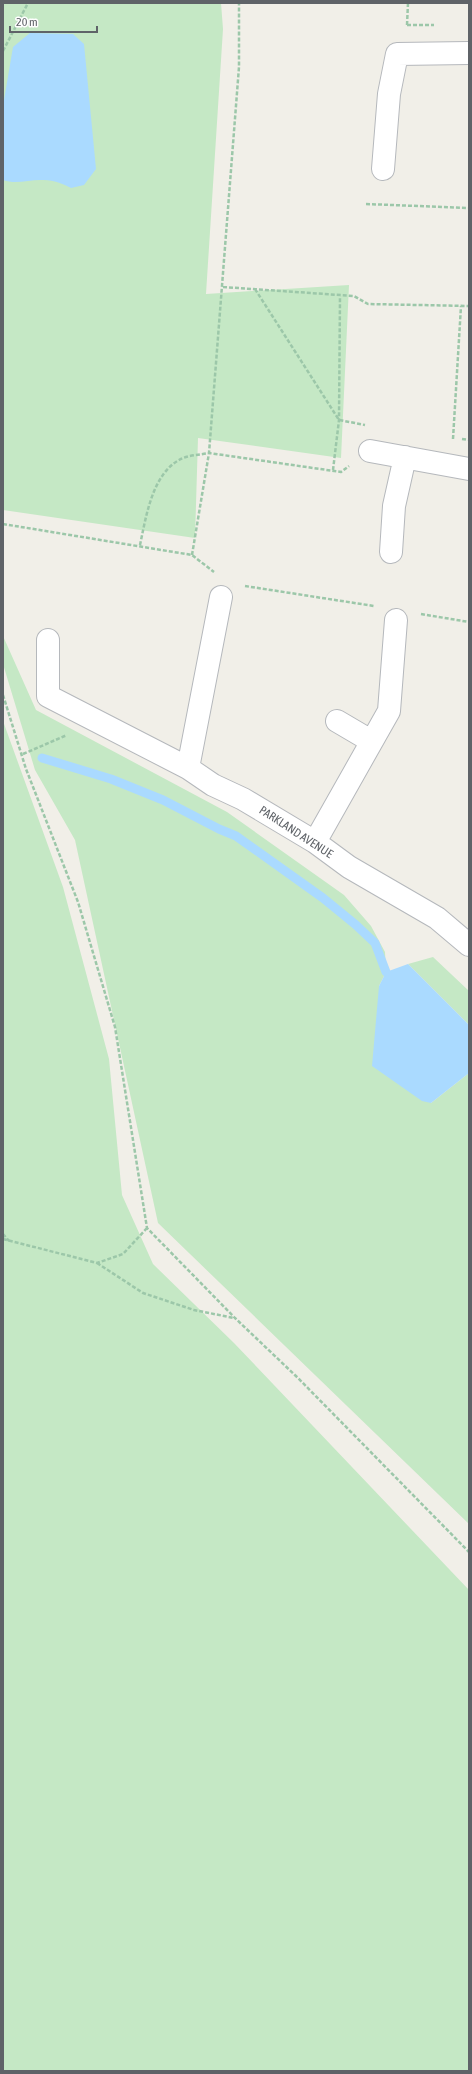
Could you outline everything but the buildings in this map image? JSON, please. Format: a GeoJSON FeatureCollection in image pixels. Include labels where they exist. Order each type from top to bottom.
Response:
{"type":"FeatureCollection","features":[{"type":"Feature","properties":{"kind":"street"},"geometry":{"type":"LineString","coordinates":[[383,169],[389,94],[397,54],[469,52]]}},
{"type":"Feature","properties":{"kind":"street"},"geometry":{"type":"LineString","coordinates":[[370,451],[469,469]]}},
{"type":"Feature","properties":{"kind":"street"},"geometry":{"type":"LineString","coordinates":[[391,552],[394,506],[405,457]]}},
{"type":"Feature","properties":{"kind":"street"},"geometry":{"type":"LineString","coordinates":[[188,768],[212,650],[221,597]]}},
{"type":"Feature","properties":{"kind":"street"},"geometry":{"type":"LineString","coordinates":[[315,842],[389,711],[396,620]]}},
{"type":"Feature","properties":{"kind":"street","name":"PARKLAND AVENUE"},"geometry":{"type":"LineString","coordinates":[[48,640],[48,696],[188,768],[213,785],[243,799],[315,842],[349,867],[437,918],[469,944]]}},
{"type":"Feature","properties":{"kind":"street"},"geometry":{"type":"LineString","coordinates":[[337,721],[371,741]]}},
{"type":"Feature","properties":{"kind":"path"},"geometry":{"type":"LineString","coordinates":[[3,51],[28,3]]}},
{"type":"Feature","properties":{"kind":"path"},"geometry":{"type":"LineString","coordinates":[[192,555],[209,453],[239,67],[239,3]]}},
{"type":"Feature","properties":{"kind":"path"},"geometry":{"type":"LineString","coordinates":[[366,204],[469,208]]}},
{"type":"Feature","properties":{"kind":"path"},"geometry":{"type":"LineString","coordinates":[[223,287],[354,296],[368,304],[469,306]]}},
{"type":"Feature","properties":{"kind":"path"},"geometry":{"type":"LineString","coordinates":[[255,289],[339,420],[370,426]]}},
{"type":"Feature","properties":{"kind":"path"},"geometry":{"type":"LineString","coordinates":[[333,470],[339,420],[340,296]]}},
{"type":"Feature","properties":{"kind":"path"},"geometry":{"type":"LineString","coordinates":[[453,439],[461,306]]}},
{"type":"Feature","properties":{"kind":"path"},"geometry":{"type":"LineString","coordinates":[[446,438],[469,440]]}},
{"type":"Feature","properties":{"kind":"path"},"geometry":{"type":"LineString","coordinates":[[140,545],[152,498],[162,474],[179,459],[209,453],[341,472],[370,451]]}},
{"type":"Feature","properties":{"kind":"path"},"geometry":{"type":"LineString","coordinates":[[3,524],[140,545],[192,555],[215,573]]}},
{"type":"Feature","properties":{"kind":"path"},"geometry":{"type":"LineString","coordinates":[[242,585],[375,606]]}},
{"type":"Feature","properties":{"kind":"path"},"geometry":{"type":"LineString","coordinates":[[419,614],[469,622]]}},
{"type":"Feature","properties":{"kind":"path"},"geometry":{"type":"LineString","coordinates":[[3,695],[23,754],[26,769],[78,902],[115,1027],[148,1228],[235,1318],[298,1378],[469,1552]]}},
{"type":"Feature","properties":{"kind":"path"},"geometry":{"type":"LineString","coordinates":[[23,754],[69,734]]}},
{"type":"Feature","properties":{"kind":"path"},"geometry":{"type":"LineString","coordinates":[[97,1263],[123,1254],[148,1228]]}},
{"type":"Feature","properties":{"kind":"path"},"geometry":{"type":"LineString","coordinates":[[3,1234],[11,1242]]}},
{"type":"Feature","properties":{"kind":"path"},"geometry":{"type":"LineString","coordinates":[[3,1239],[97,1263],[143,1293],[194,1310],[235,1318]]}},
{"type":"Feature","properties":{"kind":"green space"},"geometry":{"type":"Polygon","coordinates":[[[3,3],[221,3],[223,29],[206,294],[349,285],[341,458],[198,438],[195,538],[3,510],[3,3]]]}},
{"type":"Feature","properties":{"kind":"green space"},"geometry":{"type":"Polygon","coordinates":[[[3,636],[36,710],[227,812],[344,895],[371,926],[385,952],[386,972],[379,986],[431,1103],[469,1073],[469,1524],[158,1223],[75,840],[35,770],[3,664],[3,636]]]}},
{"type":"Feature","properties":{"kind":"green space"},"geometry":{"type":"Polygon","coordinates":[[[3,721],[63,887],[109,1059],[122,1195],[153,1264],[234,1343],[469,1590],[469,2071],[3,2071],[3,721]]]}},
{"type":"Feature","properties":{"kind":"green space"},"geometry":{"type":"Polygon","coordinates":[[[433,957],[469,991],[469,1025],[408,964],[433,957]]]}},
{"type":"Feature","properties":{"kind":"water"},"geometry":{"type":"Polygon","coordinates":[[[30,33],[73,34],[84,44],[96,169],[84,185],[71,188],[58,182],[48,180],[13,182],[3,180],[3,106],[13,47],[30,33]]]}},
{"type":"Feature","properties":{"kind":"water"},"geometry":{"type":"Polygon","coordinates":[[[408,964],[469,1025],[469,1073],[431,1103],[422,1101],[372,1066],[379,986],[386,972],[408,964]]]}},
{"type":"Feature","properties":{"kind":"waterway"},"geometry":{"type":"LineString","coordinates":[[42,758],[111,779],[163,800],[219,829],[236,836],[323,898],[356,925],[375,943],[386,972]]}}]}
